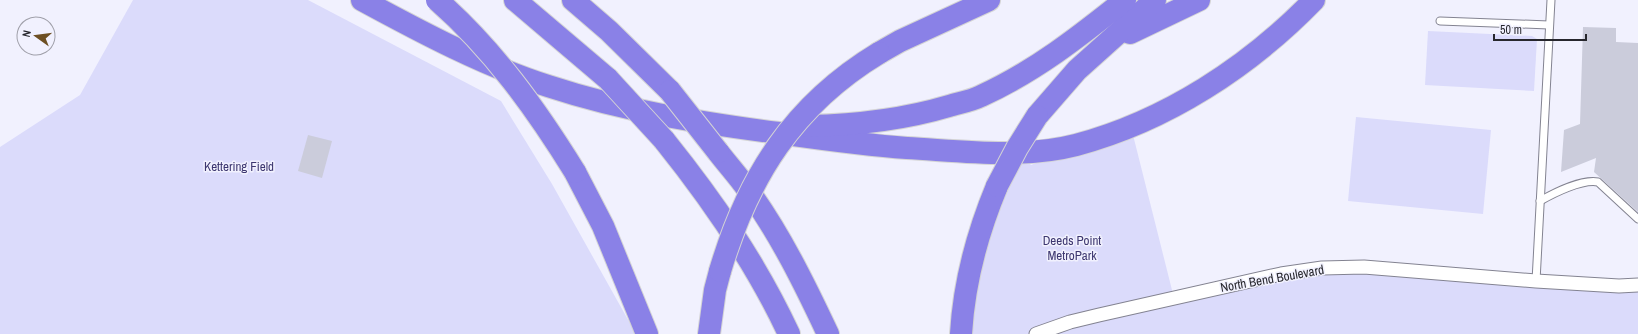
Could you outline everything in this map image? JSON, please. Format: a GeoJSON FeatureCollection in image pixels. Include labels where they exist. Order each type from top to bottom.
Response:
{"type":"FeatureCollection","features":[{"type":"Feature","properties":{"kind":"highway"},"geometry":{"type":"LineString","coordinates":[[362,0],[457,49],[545,86],[600,102],[677,119],[873,145],[932,149],[1035,152],[1074,145],[1131,126],[1194,95],[1259,50],[1297,18],[1314,0]]}},
{"type":"Feature","properties":{"kind":"highway"},"geometry":{"type":"LineString","coordinates":[[438,0],[467,28],[513,79],[575,172],[603,226],[647,334]]}},
{"type":"Feature","properties":{"kind":"highway"},"geometry":{"type":"LineString","coordinates":[[515,0],[608,79],[664,140],[700,186],[734,235],[764,284],[789,334]]}},
{"type":"Feature","properties":{"kind":"highway"},"geometry":{"type":"LineString","coordinates":[[573,0],[609,31],[670,91],[749,191],[808,291],[828,334]]}},
{"type":"Feature","properties":{"kind":"highway"},"geometry":{"type":"LineString","coordinates":[[709,334],[715,290],[740,212],[758,175],[779,144],[822,95],[854,69],[900,41],[989,0]]}},
{"type":"Feature","properties":{"kind":"highway"},"geometry":{"type":"LineString","coordinates":[[736,128],[854,125],[915,116],[980,97],[1031,69],[1078,37],[1125,0]]}},
{"type":"Feature","properties":{"kind":"highway"},"geometry":{"type":"LineString","coordinates":[[961,334],[963,304],[972,261],[983,224],[997,186],[1016,148],[1037,116],[1073,74],[1155,0]]}},
{"type":"Feature","properties":{"kind":"highway"},"geometry":{"type":"LineString","coordinates":[[1103,47],[1199,0]]}},
{"type":"Feature","properties":{"kind":"street","name":"North Bend Boulevard"},"geometry":{"type":"LineString","coordinates":[[1036,334],[1070,322],[1099,315],[1281,274],[1322,268],[1364,267],[1536,281],[1619,286],[1638,285]]}},
{"type":"Feature","properties":{"kind":"lane"},"geometry":{"type":"LineString","coordinates":[[1536,281],[1550,0]]}},
{"type":"Feature","properties":{"kind":"lane"},"geometry":{"type":"LineString","coordinates":[[1440,20],[1549,25]]}},
{"type":"Feature","properties":{"kind":"lane"},"geometry":{"type":"LineString","coordinates":[[1540,201],[1551,194],[1590,181],[1598,182],[1638,218]]}},
{"type":"Feature","properties":{"kind":"green space","name":"Kettering Field"},"geometry":{"type":"Polygon","coordinates":[[[133,0],[308,0],[501,101],[552,184],[636,334],[0,334],[0,147],[80,95],[133,0]]]}},
{"type":"Feature","properties":{"kind":"green space"},"geometry":{"type":"Polygon","coordinates":[[[1428,31],[1532,36],[1537,39],[1534,91],[1425,85],[1428,31]]]}},
{"type":"Feature","properties":{"kind":"green space"},"geometry":{"type":"Polygon","coordinates":[[[1356,117],[1491,130],[1483,214],[1348,201],[1356,117]]]}},
{"type":"Feature","properties":{"kind":"green space","name":"Deeds Point MetroPark"},"geometry":{"type":"Polygon","coordinates":[[[1131,127],[1174,298],[1322,268],[1638,285],[1638,334],[968,334],[968,279],[1017,148],[1031,165],[1131,127]]]}},
{"type":"Feature","properties":{"kind":"building"},"geometry":{"type":"Polygon","coordinates":[[[1583,27],[1616,28],[1616,42],[1638,43],[1638,212],[1594,172],[1596,158],[1561,172],[1564,130],[1580,124],[1583,27]]]}},
{"type":"Feature","properties":{"kind":"building"},"geometry":{"type":"Polygon","coordinates":[[[308,135],[332,141],[322,178],[298,171],[308,135]]]}}]}
